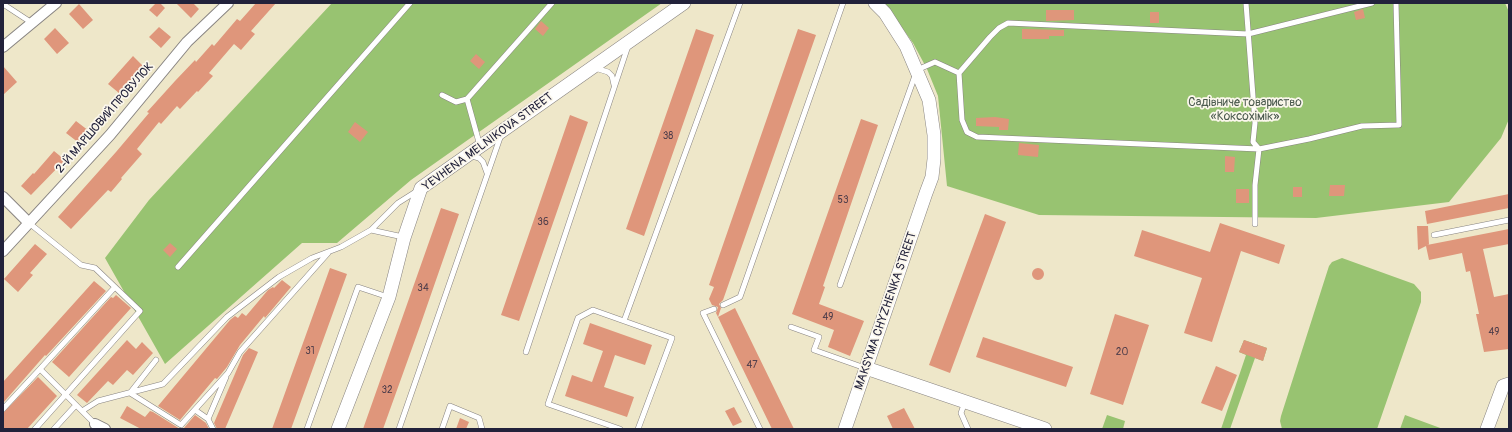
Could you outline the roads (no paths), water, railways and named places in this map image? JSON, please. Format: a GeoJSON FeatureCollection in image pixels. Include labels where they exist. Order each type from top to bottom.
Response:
{"type":"FeatureCollection","features":[{"type":"Feature","properties":{"kind":"street"},"geometry":{"type":"LineString","coordinates":[[3,47],[56,3]]}},
{"type":"Feature","properties":{"kind":"street","name":"2-Й МАРШОВИЙ ПРОВУЛОК"},"geometry":{"type":"LineString","coordinates":[[3,251],[110,134],[187,42],[228,3]]}},
{"type":"Feature","properties":{"kind":"street","name":"YEVHENA MELNIKOVA STREET"},"geometry":{"type":"LineString","coordinates":[[338,429],[388,297],[404,238],[421,188],[684,3]]}},
{"type":"Feature","properties":{"kind":"street"},"geometry":{"type":"LineString","coordinates":[[875,3],[885,13],[906,46],[917,70]]}},
{"type":"Feature","properties":{"kind":"street","name":"MAKSYMA CHYZHENKA STREET"},"geometry":{"type":"LineString","coordinates":[[848,428],[866,368],[932,177],[934,135],[929,100],[917,70]]}},
{"type":"Feature","properties":{"kind":"street"},"geometry":{"type":"LineString","coordinates":[[3,197],[29,223]]}},
{"type":"Feature","properties":{"kind":"street"},"geometry":{"type":"LineString","coordinates":[[866,368],[1045,429]]}},
{"type":"Feature","properties":{"kind":"street"},"geometry":{"type":"LineString","coordinates":[[1487,429],[1503,386],[1509,384]]}},
{"type":"Feature","properties":{"kind":"street"},"geometry":{"type":"LineString","coordinates":[[95,424],[105,429]]}},
{"type":"Feature","properties":{"kind":"lane"},"geometry":{"type":"LineString","coordinates":[[178,267],[410,3]]}},
{"type":"Feature","properties":{"kind":"lane"},"geometry":{"type":"LineString","coordinates":[[442,95],[456,102],[467,99],[552,3]]}},
{"type":"Feature","properties":{"kind":"lane"},"geometry":{"type":"LineString","coordinates":[[624,321],[739,3]]}},
{"type":"Feature","properties":{"kind":"lane"},"geometry":{"type":"LineString","coordinates":[[723,305],[740,297],[843,3]]}},
{"type":"Feature","properties":{"kind":"lane"},"geometry":{"type":"LineString","coordinates":[[1246,3],[1255,123],[1253,142],[1259,149],[1255,186],[1255,224]]}},
{"type":"Feature","properties":{"kind":"lane"},"geometry":{"type":"LineString","coordinates":[[1372,3],[1248,34],[1008,22],[990,37],[959,73],[962,120],[967,132],[977,137],[1259,149],[1309,140],[1362,126],[1399,125],[1396,3]]}},
{"type":"Feature","properties":{"kind":"lane"},"geometry":{"type":"LineString","coordinates":[[3,4],[32,23]]}},
{"type":"Feature","properties":{"kind":"lane"},"geometry":{"type":"LineString","coordinates":[[526,352],[630,40]]}},
{"type":"Feature","properties":{"kind":"lane"},"geometry":{"type":"LineString","coordinates":[[840,285],[917,70],[934,62],[959,73]]}},
{"type":"Feature","properties":{"kind":"lane"},"geometry":{"type":"LineString","coordinates":[[589,69],[596,68],[608,72],[612,76],[615,88]]}},
{"type":"Feature","properties":{"kind":"lane"},"geometry":{"type":"LineString","coordinates":[[467,99],[480,147]]}},
{"type":"Feature","properties":{"kind":"lane"},"geometry":{"type":"LineString","coordinates":[[399,429],[502,132]]}},
{"type":"Feature","properties":{"kind":"lane"},"geometry":{"type":"LineString","coordinates":[[467,157],[479,158],[486,167],[487,174]]}},
{"type":"Feature","properties":{"kind":"lane"},"geometry":{"type":"LineString","coordinates":[[82,411],[98,401],[163,384],[227,317],[279,277],[312,258],[341,247],[371,230],[398,203],[421,188]]}},
{"type":"Feature","properties":{"kind":"lane"},"geometry":{"type":"LineString","coordinates":[[1434,235],[1509,220]]}},
{"type":"Feature","properties":{"kind":"lane"},"geometry":{"type":"LineString","coordinates":[[29,223],[81,265],[95,268],[140,311],[35,429]]}},
{"type":"Feature","properties":{"kind":"lane"},"geometry":{"type":"LineString","coordinates":[[371,230],[404,238]]}},
{"type":"Feature","properties":{"kind":"lane"},"geometry":{"type":"LineString","coordinates":[[208,419],[228,373],[240,352],[329,252]]}},
{"type":"Feature","properties":{"kind":"lane"},"geometry":{"type":"LineString","coordinates":[[3,409],[115,287]]}},
{"type":"Feature","properties":{"kind":"lane"},"geometry":{"type":"LineString","coordinates":[[307,429],[358,287],[388,297]]}},
{"type":"Feature","properties":{"kind":"lane"},"geometry":{"type":"LineString","coordinates":[[714,309],[703,313],[760,429]]}},
{"type":"Feature","properties":{"kind":"lane"},"geometry":{"type":"LineString","coordinates":[[620,429],[548,404],[578,318],[593,310],[672,338],[638,429]]}},
{"type":"Feature","properties":{"kind":"lane"},"geometry":{"type":"LineString","coordinates":[[791,327],[819,337],[814,350],[866,368]]}},
{"type":"Feature","properties":{"kind":"lane"},"geometry":{"type":"LineString","coordinates":[[130,393],[156,360]]}},
{"type":"Feature","properties":{"kind":"lane"},"geometry":{"type":"LineString","coordinates":[[40,369],[95,424]]}},
{"type":"Feature","properties":{"kind":"lane"},"geometry":{"type":"LineString","coordinates":[[130,393],[181,425],[228,373]]}},
{"type":"Feature","properties":{"kind":"lane"},"geometry":{"type":"LineString","coordinates":[[965,402],[960,414],[968,429]]}},
{"type":"Feature","properties":{"kind":"lane"},"geometry":{"type":"LineString","coordinates":[[54,429],[76,405]]}},
{"type":"Feature","properties":{"kind":"lane"},"geometry":{"type":"LineString","coordinates":[[442,429],[450,406],[479,418],[482,429]]}},
{"type":"Feature","properties":{"kind":"lane"},"geometry":{"type":"LineString","coordinates":[[195,410],[208,419],[212,429]]}},
{"type":"Feature","properties":{"kind":"park label","name":"Садівниче товариство «Коксохімік»"},"geometry":{"type":"Point","coordinates":[1245,110]}}]}
